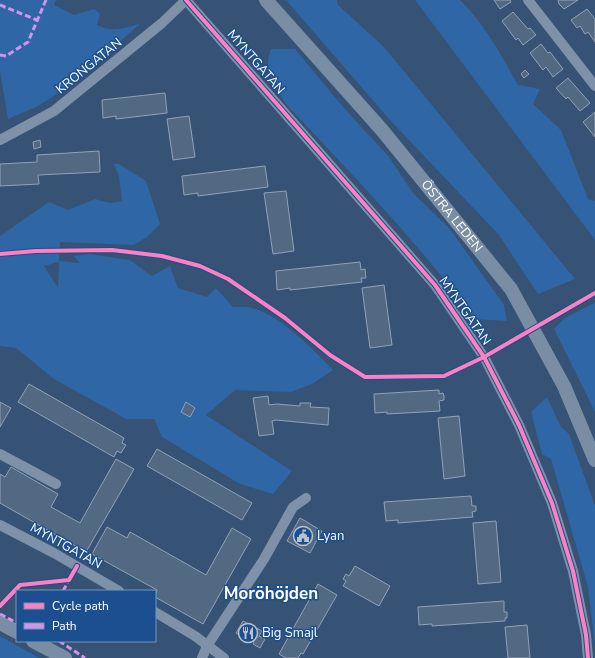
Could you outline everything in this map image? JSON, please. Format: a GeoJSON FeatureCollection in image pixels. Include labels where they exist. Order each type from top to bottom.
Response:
{"type":"FeatureCollection","features":[{"type":"Feature","properties":{"kind":"street","name":"KRONGATAN"},"geometry":{"type":"LineString","coordinates":[[0,140],[54,111],[162,23],[186,0]]}},
{"type":"Feature","properties":{"kind":"street","name":"MYNTGATAN"},"geometry":{"type":"LineString","coordinates":[[186,0],[430,279],[484,357],[519,425],[552,503],[573,571],[586,635],[588,658]]}},
{"type":"Feature","properties":{"kind":"street","name":"ÖSTRA LEDEN"},"geometry":{"type":"LineString","coordinates":[[266,0],[382,130],[511,289],[564,386],[595,460]]}},
{"type":"Feature","properties":{"kind":"street"},"geometry":{"type":"LineString","coordinates":[[528,0],[595,86]]}},
{"type":"Feature","properties":{"kind":"street"},"geometry":{"type":"LineString","coordinates":[[0,454],[56,484]]}},
{"type":"Feature","properties":{"kind":"street"},"geometry":{"type":"LineString","coordinates":[[202,658],[207,646],[254,575],[293,507],[306,498]]}},
{"type":"Feature","properties":{"kind":"street","name":"MYNTGATAN"},"geometry":{"type":"LineString","coordinates":[[0,525],[54,553],[117,590]]}},
{"type":"Feature","properties":{"kind":"street"},"geometry":{"type":"LineString","coordinates":[[245,569],[254,575]]}},
{"type":"Feature","properties":{"kind":"street"},"geometry":{"type":"LineString","coordinates":[[156,613],[195,636],[224,658]]}},
{"type":"Feature","properties":{"kind":"street"},"geometry":{"type":"LineString","coordinates":[[0,623],[16,631]]}},
{"type":"Feature","properties":{"kind":"street"},"geometry":{"type":"LineString","coordinates":[[35,642],[65,658]]}},
{"type":"Feature","properties":{"kind":"shaded area"},"geometry":{"type":"Polygon","coordinates":[[[0,0],[56,0],[54,5],[74,15],[94,9],[100,14],[97,25],[108,29],[119,29],[141,23],[72,84],[38,106],[8,119],[0,71],[0,0]]]}},
{"type":"Feature","properties":{"kind":"shaded area"},"geometry":{"type":"Polygon","coordinates":[[[286,0],[337,0],[338,5],[384,47],[575,279],[538,294],[499,235],[389,119],[286,0]]]}},
{"type":"Feature","properties":{"kind":"shaded area"},"geometry":{"type":"Polygon","coordinates":[[[415,0],[460,0],[485,30],[499,51],[518,85],[540,89],[533,104],[561,130],[588,199],[595,201],[595,240],[415,0]]]}},
{"type":"Feature","properties":{"kind":"shaded area"},"geometry":{"type":"Polygon","coordinates":[[[271,49],[295,49],[343,107],[389,157],[413,193],[450,229],[504,305],[507,321],[474,319],[431,263],[360,182],[286,104],[274,84],[269,71],[268,64],[271,49]]]}},
{"type":"Feature","properties":{"kind":"shaded area"},"geometry":{"type":"Polygon","coordinates":[[[114,164],[119,164],[146,181],[160,224],[147,237],[134,245],[60,242],[59,261],[80,263],[74,256],[90,254],[130,260],[152,276],[170,266],[178,288],[207,297],[216,288],[233,307],[252,308],[273,317],[296,334],[333,370],[312,384],[291,392],[235,390],[206,415],[292,471],[273,494],[240,484],[162,437],[154,419],[126,419],[54,379],[16,348],[0,346],[0,236],[49,202],[68,210],[95,199],[110,203],[122,201],[119,177],[114,164]],[[59,262],[44,266],[58,288],[59,262]]]}},
{"type":"Feature","properties":{"kind":"shaded area"},"geometry":{"type":"Polygon","coordinates":[[[594,303],[595,412],[554,329],[565,318],[594,303]]]}},
{"type":"Feature","properties":{"kind":"shaded area"},"geometry":{"type":"Polygon","coordinates":[[[547,397],[561,427],[569,434],[595,506],[595,645],[588,587],[551,459],[542,454],[531,412],[547,397]]]}},
{"type":"Feature","properties":{"kind":"shaded area"},"geometry":{"type":"Polygon","coordinates":[[[0,636],[39,658],[0,658],[0,636]]]}},
{"type":"Feature","properties":{"kind":"building"},"geometry":{"type":"Polygon","coordinates":[[[494,0],[510,0],[511,2],[500,9],[494,0]]]}},
{"type":"Feature","properties":{"kind":"building"},"geometry":{"type":"Polygon","coordinates":[[[558,0],[578,0],[564,9],[559,4],[558,0]]]}},
{"type":"Feature","properties":{"kind":"building"},"geometry":{"type":"Polygon","coordinates":[[[587,9],[595,19],[595,42],[588,32],[585,34],[580,26],[577,28],[571,20],[587,9]]]}},
{"type":"Feature","properties":{"kind":"building"},"geometry":{"type":"Polygon","coordinates":[[[513,12],[528,29],[530,28],[536,35],[523,45],[518,38],[516,40],[502,21],[513,12]]]}},
{"type":"Feature","properties":{"kind":"building"},"geometry":{"type":"Polygon","coordinates":[[[541,44],[548,53],[550,52],[563,69],[553,77],[546,67],[543,70],[530,53],[541,44]]]}},
{"type":"Feature","properties":{"kind":"building"},"geometry":{"type":"Polygon","coordinates":[[[525,70],[529,74],[524,78],[521,74],[525,70]]]}},
{"type":"Feature","properties":{"kind":"building"},"geometry":{"type":"Polygon","coordinates":[[[568,78],[590,103],[580,111],[568,97],[566,99],[556,88],[568,78]]]}},
{"type":"Feature","properties":{"kind":"building"},"geometry":{"type":"Polygon","coordinates":[[[165,93],[167,113],[116,119],[116,116],[103,118],[102,100],[165,93]]]}},
{"type":"Feature","properties":{"kind":"building"},"geometry":{"type":"Polygon","coordinates":[[[595,112],[595,137],[583,122],[595,112]]]}},
{"type":"Feature","properties":{"kind":"building"},"geometry":{"type":"Polygon","coordinates":[[[189,116],[195,157],[173,160],[167,119],[189,116]]]}},
{"type":"Feature","properties":{"kind":"building"},"geometry":{"type":"Polygon","coordinates":[[[40,140],[41,147],[34,149],[33,142],[40,140]]]}},
{"type":"Feature","properties":{"kind":"building"},"geometry":{"type":"Polygon","coordinates":[[[99,151],[100,172],[38,175],[39,184],[0,186],[0,164],[37,162],[37,155],[99,151]]]}},
{"type":"Feature","properties":{"kind":"building"},"geometry":{"type":"Polygon","coordinates":[[[265,166],[268,187],[198,196],[198,193],[184,195],[182,176],[265,166]]]}},
{"type":"Feature","properties":{"kind":"building"},"geometry":{"type":"Polygon","coordinates":[[[286,191],[294,251],[273,254],[264,193],[286,191]]]}},
{"type":"Feature","properties":{"kind":"building"},"geometry":{"type":"Polygon","coordinates":[[[360,262],[361,270],[365,269],[366,278],[361,278],[362,282],[290,290],[290,288],[277,290],[276,271],[360,262]]]}},
{"type":"Feature","properties":{"kind":"building"},"geometry":{"type":"Polygon","coordinates":[[[384,285],[392,345],[370,348],[362,288],[384,285]]]}},
{"type":"Feature","properties":{"kind":"building"},"geometry":{"type":"Polygon","coordinates":[[[29,384],[124,438],[122,443],[126,445],[121,453],[117,451],[114,457],[18,402],[29,384]]]}},
{"type":"Feature","properties":{"kind":"building"},"geometry":{"type":"Polygon","coordinates":[[[439,390],[439,394],[443,393],[444,396],[444,400],[439,401],[440,411],[387,414],[387,412],[375,413],[374,394],[439,390]]]}},
{"type":"Feature","properties":{"kind":"building"},"geometry":{"type":"Polygon","coordinates":[[[268,396],[269,405],[277,404],[300,406],[300,403],[311,403],[310,407],[329,408],[328,425],[276,420],[272,421],[274,434],[259,436],[253,398],[268,396]]]}},
{"type":"Feature","properties":{"kind":"building"},"geometry":{"type":"Polygon","coordinates":[[[0,402],[11,408],[0,427],[0,402]]]}},
{"type":"Feature","properties":{"kind":"building"},"geometry":{"type":"Polygon","coordinates":[[[186,402],[195,408],[190,417],[181,412],[186,402]]]}},
{"type":"Feature","properties":{"kind":"building"},"geometry":{"type":"Polygon","coordinates":[[[459,416],[465,476],[444,479],[438,418],[459,416]]]}},
{"type":"Feature","properties":{"kind":"building"},"geometry":{"type":"Polygon","coordinates":[[[157,449],[252,503],[242,520],[147,466],[157,449]]]}},
{"type":"Feature","properties":{"kind":"building"},"geometry":{"type":"Polygon","coordinates":[[[116,459],[134,469],[86,552],[0,503],[0,474],[5,477],[11,467],[58,494],[51,507],[80,523],[116,459]]]}},
{"type":"Feature","properties":{"kind":"building"},"geometry":{"type":"Polygon","coordinates":[[[471,496],[472,506],[476,506],[476,511],[472,512],[473,517],[398,523],[398,520],[386,521],[384,502],[471,496]]]}},
{"type":"Feature","properties":{"kind":"building"},"geometry":{"type":"Polygon","coordinates":[[[300,518],[322,531],[310,553],[287,541],[300,518]]]}},
{"type":"Feature","properties":{"kind":"building"},"geometry":{"type":"Polygon","coordinates":[[[496,521],[501,582],[478,584],[473,523],[496,521]]]}},
{"type":"Feature","properties":{"kind":"building"},"geometry":{"type":"Polygon","coordinates":[[[107,527],[127,538],[130,532],[206,575],[232,528],[251,539],[203,624],[156,598],[157,590],[92,554],[107,527]]]}},
{"type":"Feature","properties":{"kind":"building"},"geometry":{"type":"Polygon","coordinates":[[[355,566],[390,586],[379,606],[343,586],[346,581],[343,579],[346,574],[349,576],[355,566]]]}},
{"type":"Feature","properties":{"kind":"building"},"geometry":{"type":"Polygon","coordinates":[[[318,584],[337,595],[303,654],[301,653],[298,658],[286,658],[279,654],[318,584]]]}},
{"type":"Feature","properties":{"kind":"building"},"geometry":{"type":"Polygon","coordinates":[[[504,601],[504,612],[507,612],[507,618],[505,618],[505,621],[432,626],[432,624],[419,625],[418,607],[504,601]]]}},
{"type":"Feature","properties":{"kind":"building"},"geometry":{"type":"Polygon","coordinates":[[[243,621],[262,631],[259,636],[265,639],[260,648],[253,644],[254,642],[236,633],[243,621]]]}},
{"type":"Feature","properties":{"kind":"building"},"geometry":{"type":"Polygon","coordinates":[[[527,625],[530,658],[508,658],[505,627],[527,625]]]}},
{"type":"Feature","properties":{"kind":"marked path"},"geometry":{"type":"LineString","coordinates":[[0,55],[6,56],[28,42],[46,0]]}},
{"type":"Feature","properties":{"kind":"marked path"},"geometry":{"type":"LineString","coordinates":[[0,5],[37,20]]}},
{"type":"Feature","properties":{"kind":"marked path"},"geometry":{"type":"LineString","coordinates":[[64,590],[69,580]]}},
{"type":"Feature","properties":{"kind":"marked path"},"geometry":{"type":"LineString","coordinates":[[0,614],[16,622]]}},
{"type":"Feature","properties":{"kind":"marked path"},"geometry":{"type":"LineString","coordinates":[[61,642],[85,658]]}},
{"type":"Feature","properties":{"kind":"cycle path"},"geometry":{"type":"LineString","coordinates":[[186,0],[435,285],[484,357],[519,425],[552,503],[573,571],[586,635],[588,658]]}},
{"type":"Feature","properties":{"kind":"cycle path"},"geometry":{"type":"LineString","coordinates":[[0,254],[36,251],[112,250],[162,256],[200,266],[228,279],[285,318],[330,355],[365,377],[444,376],[484,357],[595,293]]}},
{"type":"Feature","properties":{"kind":"cycle path"},"geometry":{"type":"LineString","coordinates":[[0,606],[20,585],[69,580],[77,566]]}},
{"type":"Feature","properties":{"kind":"place","name":"Lyan"},"geometry":{"type":"Point","coordinates":[303,536]}},
{"type":"Feature","properties":{"kind":"place","name":"Big Smajl"},"geometry":{"type":"Point","coordinates":[248,633]}},
{"type":"Feature","properties":{"kind":"district","name":"Moröhöjden"},"geometry":{"type":"Point","coordinates":[271,593]}}]}
